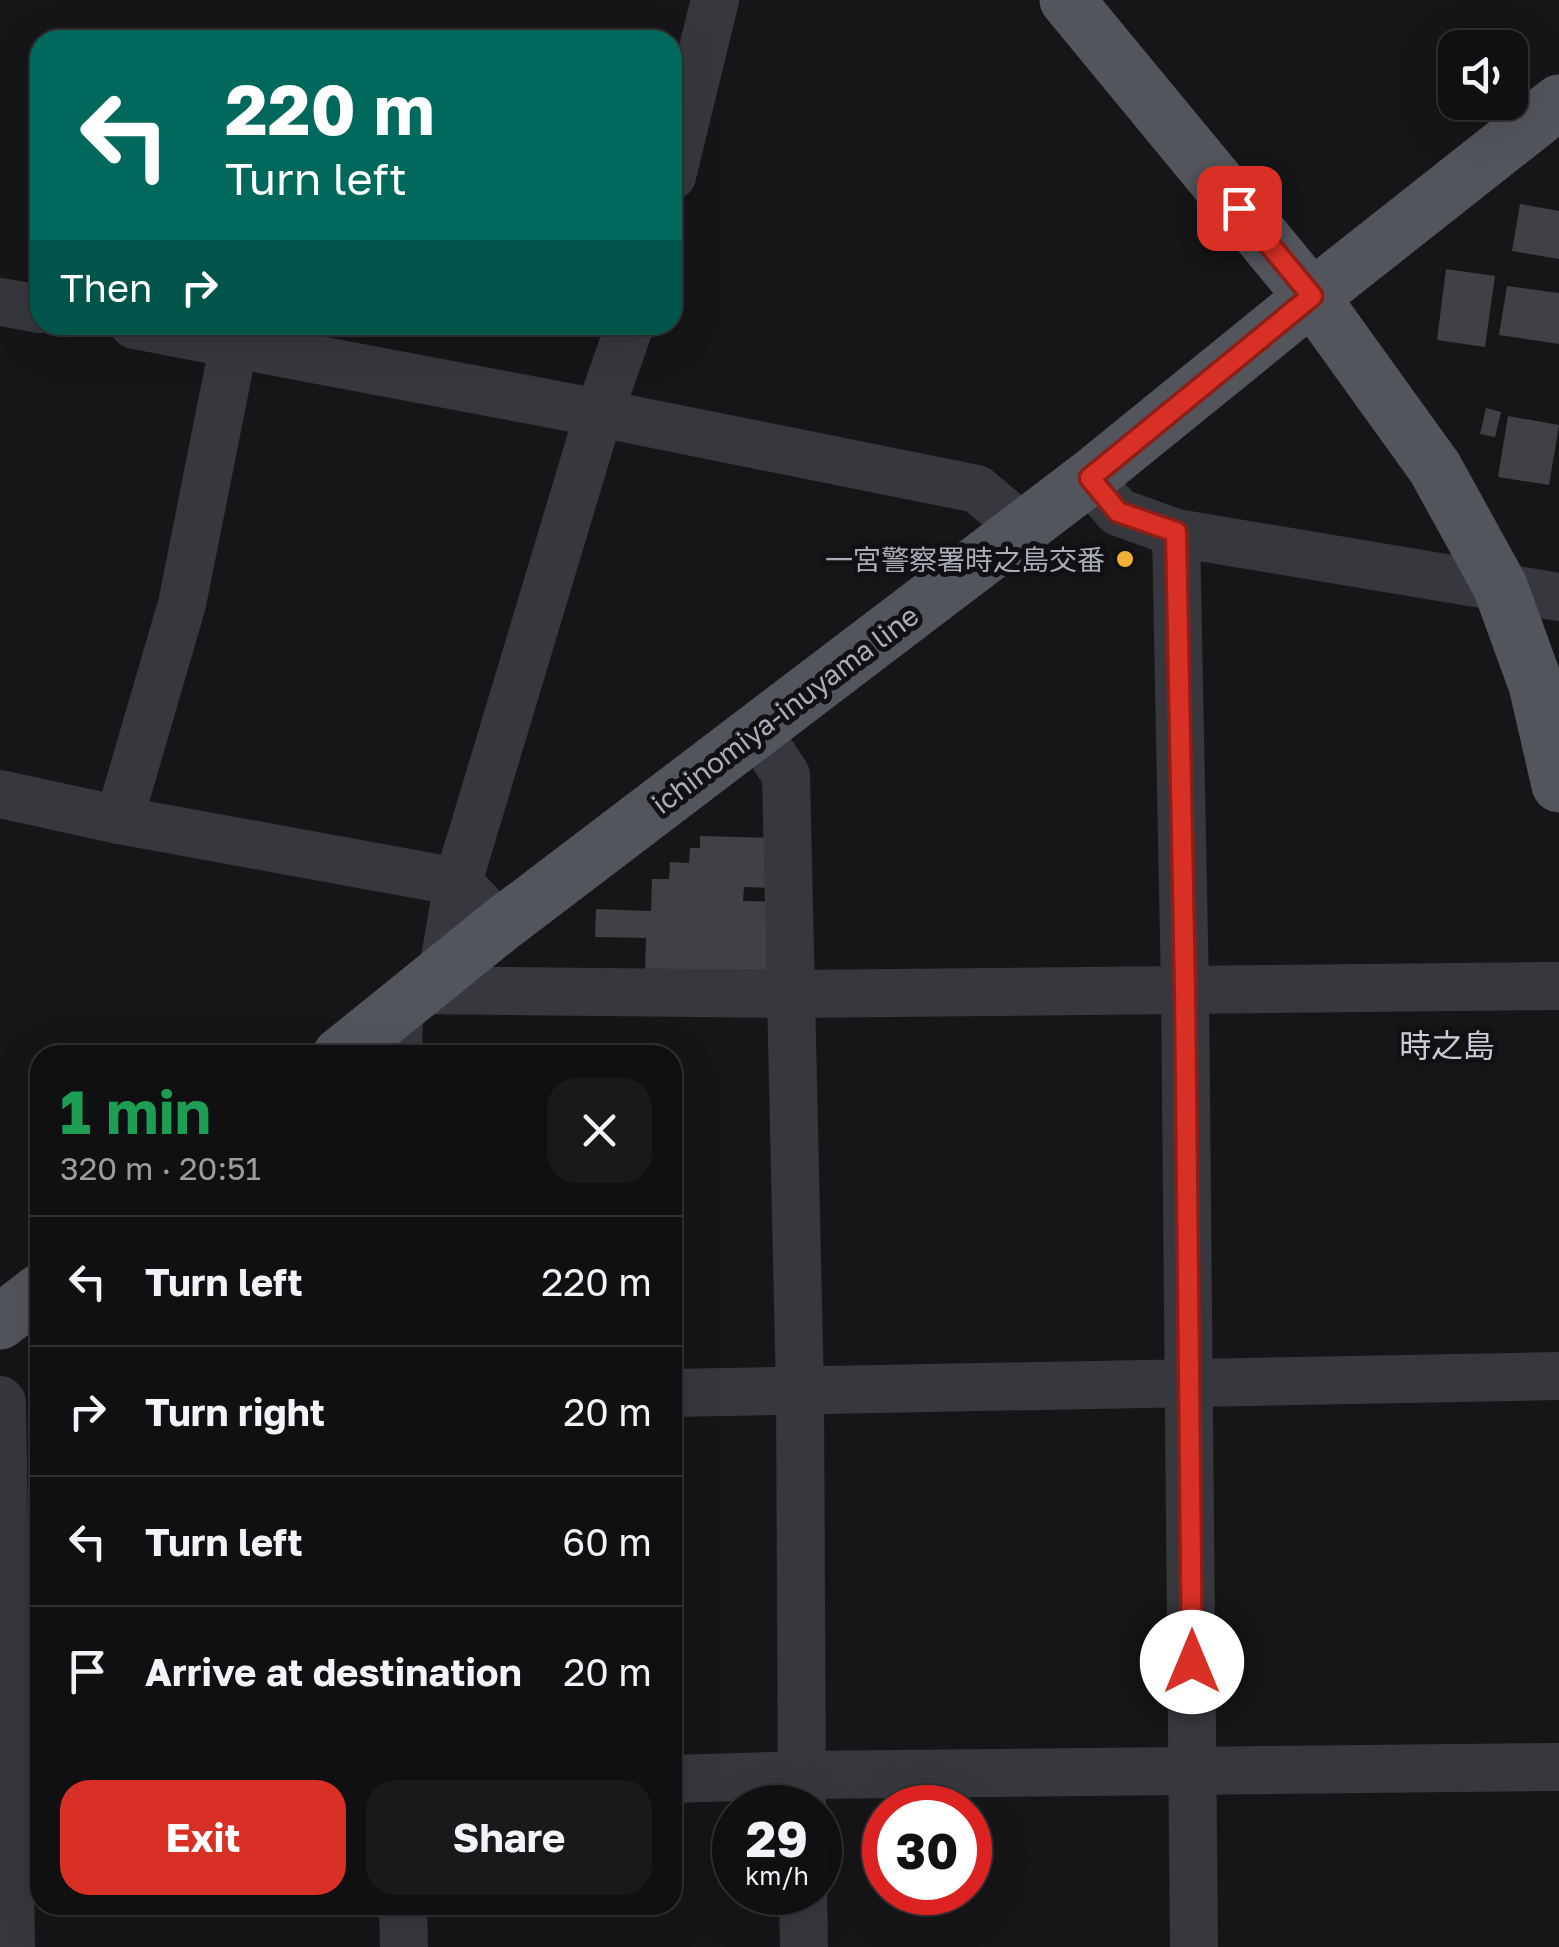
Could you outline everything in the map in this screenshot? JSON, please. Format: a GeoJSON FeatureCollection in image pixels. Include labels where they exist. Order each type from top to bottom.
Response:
{"type":"FeatureCollection","features":[{"type":"Feature","properties":{"kind":"main road"},"geometry":{"type":"LineString","coordinates":[[1070,1],[1312,296],[1435,468],[1500,586],[1536,685],[1559,784]]}},
{"type":"Feature","properties":{"kind":"main road","name":"ichinomiya-inuyama line"},"geometry":{"type":"LineString","coordinates":[[356,1045],[416,1006],[501,925],[1090,478],[1312,296],[1559,102]]}},
{"type":"Feature","properties":{"kind":"main road"},"geometry":{"type":"LineString","coordinates":[[0,1322],[30,1298]]}},
{"type":"Feature","properties":{"kind":"street"},"geometry":{"type":"LineString","coordinates":[[682,135],[715,0]]}},
{"type":"Feature","properties":{"kind":"street"},"geometry":{"type":"LineString","coordinates":[[0,302],[30,306]]}},
{"type":"Feature","properties":{"kind":"street"},"geometry":{"type":"LineString","coordinates":[[193,335],[976,490],[1023,528]]}},
{"type":"Feature","properties":{"kind":"street"},"geometry":{"type":"LineString","coordinates":[[626,335],[416,1006],[792,994],[1559,986]]}},
{"type":"Feature","properties":{"kind":"street"},"geometry":{"type":"LineString","coordinates":[[120,820],[182,604],[234,342]]}},
{"type":"Feature","properties":{"kind":"street"},"geometry":{"type":"LineString","coordinates":[[1090,478],[1118,512],[1176,532],[1559,597]]}},
{"type":"Feature","properties":{"kind":"street"},"geometry":{"type":"LineString","coordinates":[[1176,532],[1190,1382],[1194,1947]]}},
{"type":"Feature","properties":{"kind":"street"},"geometry":{"type":"LineString","coordinates":[[758,731],[786,775],[800,1391],[802,1785]]}},
{"type":"Feature","properties":{"kind":"street"},"geometry":{"type":"LineString","coordinates":[[0,794],[458,882],[501,925]]}},
{"type":"Feature","properties":{"kind":"street"},"geometry":{"type":"LineString","coordinates":[[682,1393],[1559,1376]]}},
{"type":"Feature","properties":{"kind":"street"},"geometry":{"type":"LineString","coordinates":[[11,1947],[16,1791],[14,1401]]}},
{"type":"Feature","properties":{"kind":"street"},"geometry":{"type":"LineString","coordinates":[[842,1789],[1193,1772],[1559,1767]]}},
{"type":"Feature","properties":{"kind":"street"},"geometry":{"type":"LineString","coordinates":[[682,1780],[737,1785]]}},
{"type":"Feature","properties":{"kind":"street"},"geometry":{"type":"LineString","coordinates":[[403,1915],[404,1947]]}},
{"type":"Feature","properties":{"kind":"street"},"geometry":{"type":"LineString","coordinates":[[803,1915],[804,1947]]}},
{"type":"Feature","properties":{"kind":"building"},"geometry":{"type":"Polygon","coordinates":[[[1520,204],[1559,211],[1559,259],[1512,251],[1520,204]]]}},
{"type":"Feature","properties":{"kind":"building"},"geometry":{"type":"Polygon","coordinates":[[[1446,269],[1495,276],[1485,347],[1437,340],[1446,269]]]}},
{"type":"Feature","properties":{"kind":"building"},"geometry":{"type":"Polygon","coordinates":[[[1507,286],[1559,293],[1559,344],[1499,335],[1507,286]]]}},
{"type":"Feature","properties":{"kind":"building"},"geometry":{"type":"Polygon","coordinates":[[[1486,408],[1501,412],[1495,437],[1480,434],[1486,408]]]}},
{"type":"Feature","properties":{"kind":"building"},"geometry":{"type":"Polygon","coordinates":[[[1508,416],[1559,425],[1549,485],[1498,477],[1508,416]]]}},
{"type":"Feature","properties":{"kind":"building"},"geometry":{"type":"Polygon","coordinates":[[[700,836],[777,838],[776,888],[744,887],[743,901],[783,902],[781,975],[645,972],[646,938],[595,937],[596,909],[651,911],[652,879],[669,879],[670,862],[689,863],[690,848],[700,848],[700,836]]]}},
{"type":"Feature","properties":{"kind":"place","name":"一宮警察署時之島交番"},"geometry":{"type":"Point","coordinates":[1125,559]}},
{"type":"Feature","properties":{"kind":"district","name":"時之島"},"geometry":{"type":"Point","coordinates":[1447,1045]}},
{"type":"Feature","properties":{"kind":"route"},"geometry":{"type":"LineString","coordinates":[[1192,1662],[1176,532],[1118,512],[1090,478],[1312,296],[1239,208]]}}]}
